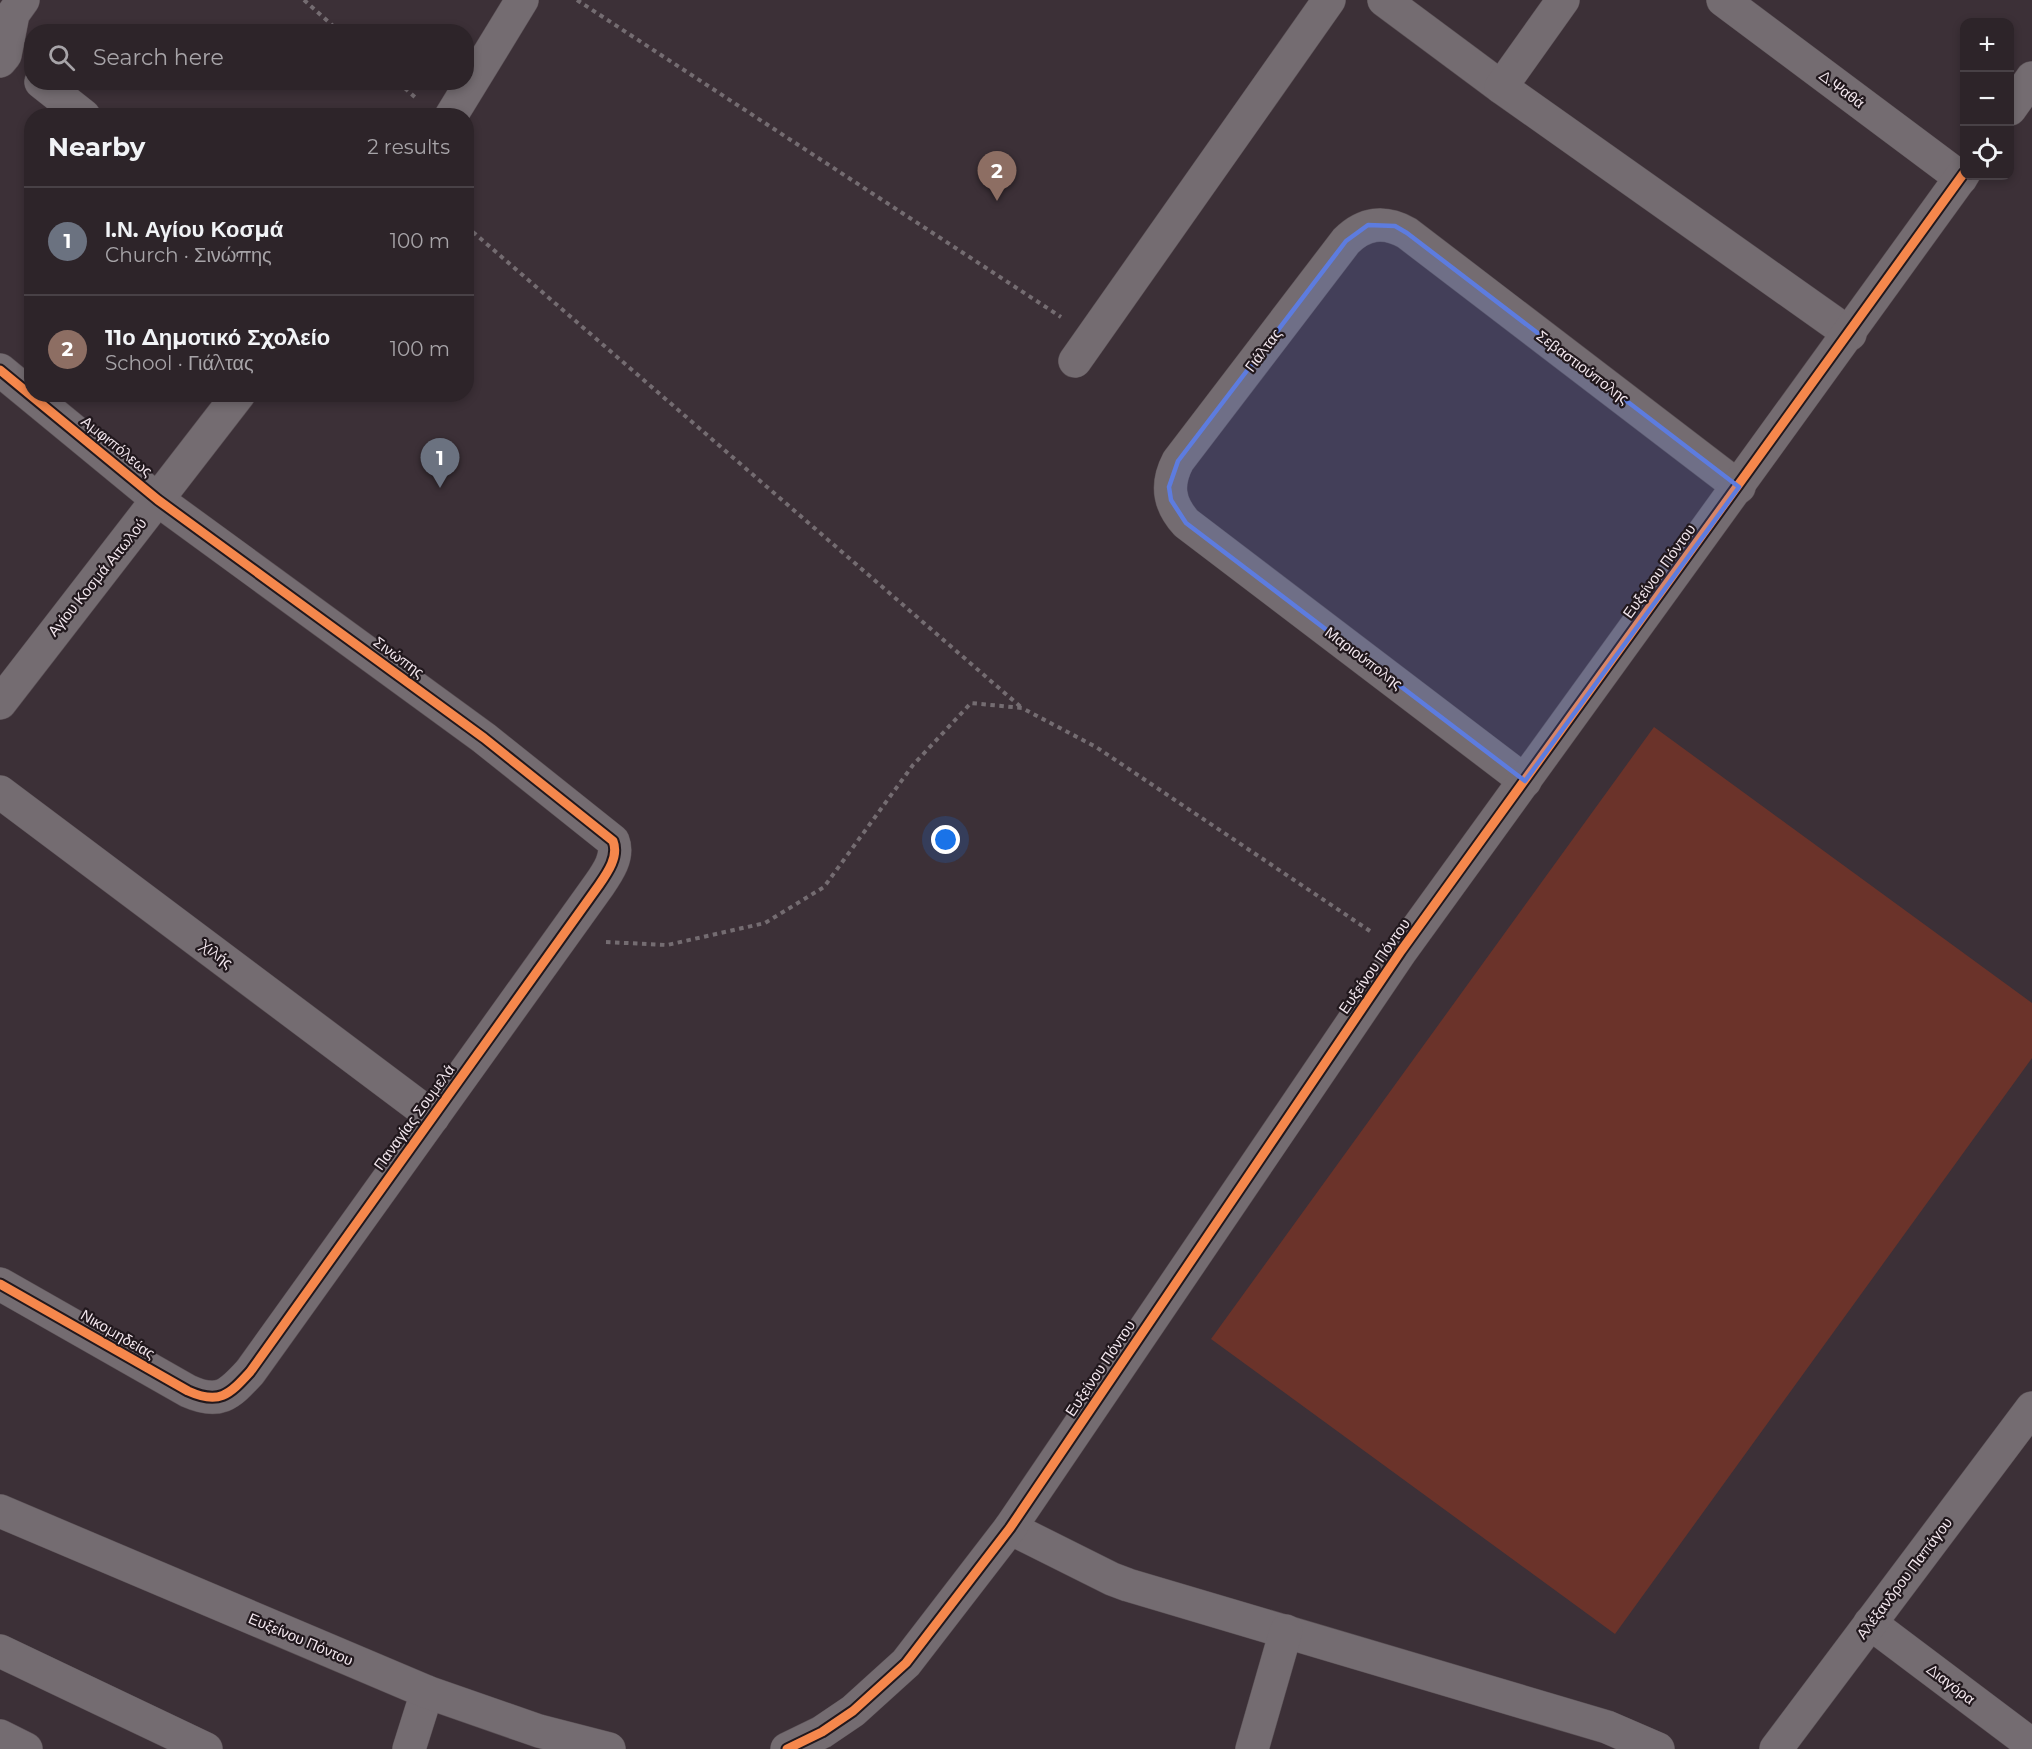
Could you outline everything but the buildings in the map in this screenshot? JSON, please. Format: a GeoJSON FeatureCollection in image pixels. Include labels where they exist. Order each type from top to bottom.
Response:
{"type":"FeatureCollection","features":[{"type":"Feature","properties":{"kind":"street"},"geometry":{"type":"LineString","coordinates":[[23,0],[13,14],[3,58],[24,70]]}},
{"type":"Feature","properties":{"kind":"street"},"geometry":{"type":"LineString","coordinates":[[474,78],[522,0]]}},
{"type":"Feature","properties":{"kind":"street"},"geometry":{"type":"LineString","coordinates":[[1083,349],[1329,0]]}},
{"type":"Feature","properties":{"kind":"street"},"geometry":{"type":"LineString","coordinates":[[1384,0],[1501,87],[1850,334]]}},
{"type":"Feature","properties":{"kind":"street"},"geometry":{"type":"LineString","coordinates":[[1501,87],[1563,0]]}},
{"type":"Feature","properties":{"kind":"street","name":"Δ.Ψαθά"},"geometry":{"type":"LineString","coordinates":[[1723,0],[1960,173]]}},
{"type":"Feature","properties":{"kind":"street"},"geometry":{"type":"LineString","coordinates":[[2014,103],[2032,78]]}},
{"type":"Feature","properties":{"kind":"street"},"geometry":{"type":"LineString","coordinates":[[51,90],[74,108]]}},
{"type":"Feature","properties":{"kind":"street"},"geometry":{"type":"LineString","coordinates":[[456,108],[467,90]]}},
{"type":"Feature","properties":{"kind":"street","name":"Ευξείνου Πόντου"},"geometry":{"type":"LineString","coordinates":[[787,1749],[822,1732],[853,1711],[899,1670],[930,1635],[1010,1528],[1401,951],[1960,179]]}},
{"type":"Feature","properties":{"kind":"street","name":"Γιάλτας"},"geometry":{"type":"LineString","coordinates":[[1203,535],[1177,513],[1169,487],[1171,473],[1346,241],[1356,231],[1381,224],[1395,226],[1426,247]]}},
{"type":"Feature","properties":{"kind":"street","name":"Σεβαστιούπολης"},"geometry":{"type":"LineString","coordinates":[[1426,247],[1739,486]]}},
{"type":"Feature","properties":{"kind":"street","name":"Αμφιπόλεως"},"geometry":{"type":"LineString","coordinates":[[0,370],[24,390]]}},
{"type":"Feature","properties":{"kind":"street","name":"Αμφιπόλεως"},"geometry":{"type":"LineString","coordinates":[[39,402],[158,500]]}},
{"type":"Feature","properties":{"kind":"street","name":"Αγίου Κοσμά Αιτωλού"},"geometry":{"type":"LineString","coordinates":[[0,703],[233,402]]}},
{"type":"Feature","properties":{"kind":"street","name":"Σινώπης"},"geometry":{"type":"LineString","coordinates":[[158,500],[509,757],[613,841],[615,847]]}},
{"type":"Feature","properties":{"kind":"street","name":"Μαριούπολης"},"geometry":{"type":"LineString","coordinates":[[1203,535],[1525,781]]}},
{"type":"Feature","properties":{"kind":"street","name":"Χιλής"},"geometry":{"type":"LineString","coordinates":[[0,792],[433,1117]]}},
{"type":"Feature","properties":{"kind":"street","name":"Παναγίας Σουμελά"},"geometry":{"type":"LineString","coordinates":[[224,1396],[250,1372],[607,874],[615,847]]}},
{"type":"Feature","properties":{"kind":"street","name":"Νικομηδείας"},"geometry":{"type":"LineString","coordinates":[[0,1284],[188,1391],[206,1398],[224,1396]]}},
{"type":"Feature","properties":{"kind":"street","name":"Αλέξανδρου Παπάγου"},"geometry":{"type":"LineString","coordinates":[[1776,1749],[2032,1408]]}},
{"type":"Feature","properties":{"kind":"street","name":"Ευξείνου Πόντου"},"geometry":{"type":"LineString","coordinates":[[0,1511],[427,1692],[539,1731],[609,1749]]}},
{"type":"Feature","properties":{"kind":"street"},"geometry":{"type":"LineString","coordinates":[[1010,1528],[1112,1579],[1607,1727],[1658,1749]]}},
{"type":"Feature","properties":{"kind":"street","name":"Διαγόρα"},"geometry":{"type":"LineString","coordinates":[[1870,1623],[2032,1744]]}},
{"type":"Feature","properties":{"kind":"street"},"geometry":{"type":"LineString","coordinates":[[1252,1749],[1286,1631]]}},
{"type":"Feature","properties":{"kind":"street"},"geometry":{"type":"LineString","coordinates":[[0,1651],[206,1749]]}},
{"type":"Feature","properties":{"kind":"street"},"geometry":{"type":"LineString","coordinates":[[409,1749],[427,1692]]}},
{"type":"Feature","properties":{"kind":"street"},"geometry":{"type":"LineString","coordinates":[[0,1736],[26,1749]]}},
{"type":"Feature","properties":{"kind":"path"},"geometry":{"type":"LineString","coordinates":[[304,0],[331,24]]}},
{"type":"Feature","properties":{"kind":"path"},"geometry":{"type":"LineString","coordinates":[[577,0],[1083,349]]}},
{"type":"Feature","properties":{"kind":"path"},"geometry":{"type":"LineString","coordinates":[[474,233],[1022,708],[1096,747],[1401,951]]}},
{"type":"Feature","properties":{"kind":"path"},"geometry":{"type":"LineString","coordinates":[[560,939],[667,945],[765,923],[824,887],[913,765],[971,703],[1022,708]]}},
{"type":"Feature","properties":{"kind":"highlighted area"},"geometry":{"type":"Polygon","coordinates":[[[1368,225],[1395,226],[1407,233],[1739,487],[1525,781],[1186,523],[1171,500],[1169,487],[1178,461],[1346,241],[1368,225]]]}},
{"type":"Feature","properties":{"kind":"shaded area"},"geometry":{"type":"Polygon","coordinates":[[[1654,727],[2032,1003],[2032,1058],[1615,1634],[1211,1339],[1654,727]]]}},
{"type":"Feature","properties":{"kind":"cycle path"},"geometry":{"type":"LineString","coordinates":[[787,1749],[822,1732],[853,1711],[906,1663],[1010,1528],[1401,951],[1960,179]]}},
{"type":"Feature","properties":{"kind":"cycle path"},"geometry":{"type":"LineString","coordinates":[[0,370],[24,390]]}},
{"type":"Feature","properties":{"kind":"cycle path"},"geometry":{"type":"LineString","coordinates":[[0,1284],[188,1391],[208,1397],[216,1397],[229,1392],[250,1372],[599,885],[609,869],[615,852],[613,841],[484,738],[158,500],[39,402]]}},
{"type":"Feature","properties":{"kind":"place","name":"11ο Δημοτικό Σχολείο"},"geometry":{"type":"Point","coordinates":[997,201]}},
{"type":"Feature","properties":{"kind":"place","name":"Ι.Ν. Αγίου Κοσμά"},"geometry":{"type":"Point","coordinates":[440,488]}}]}
